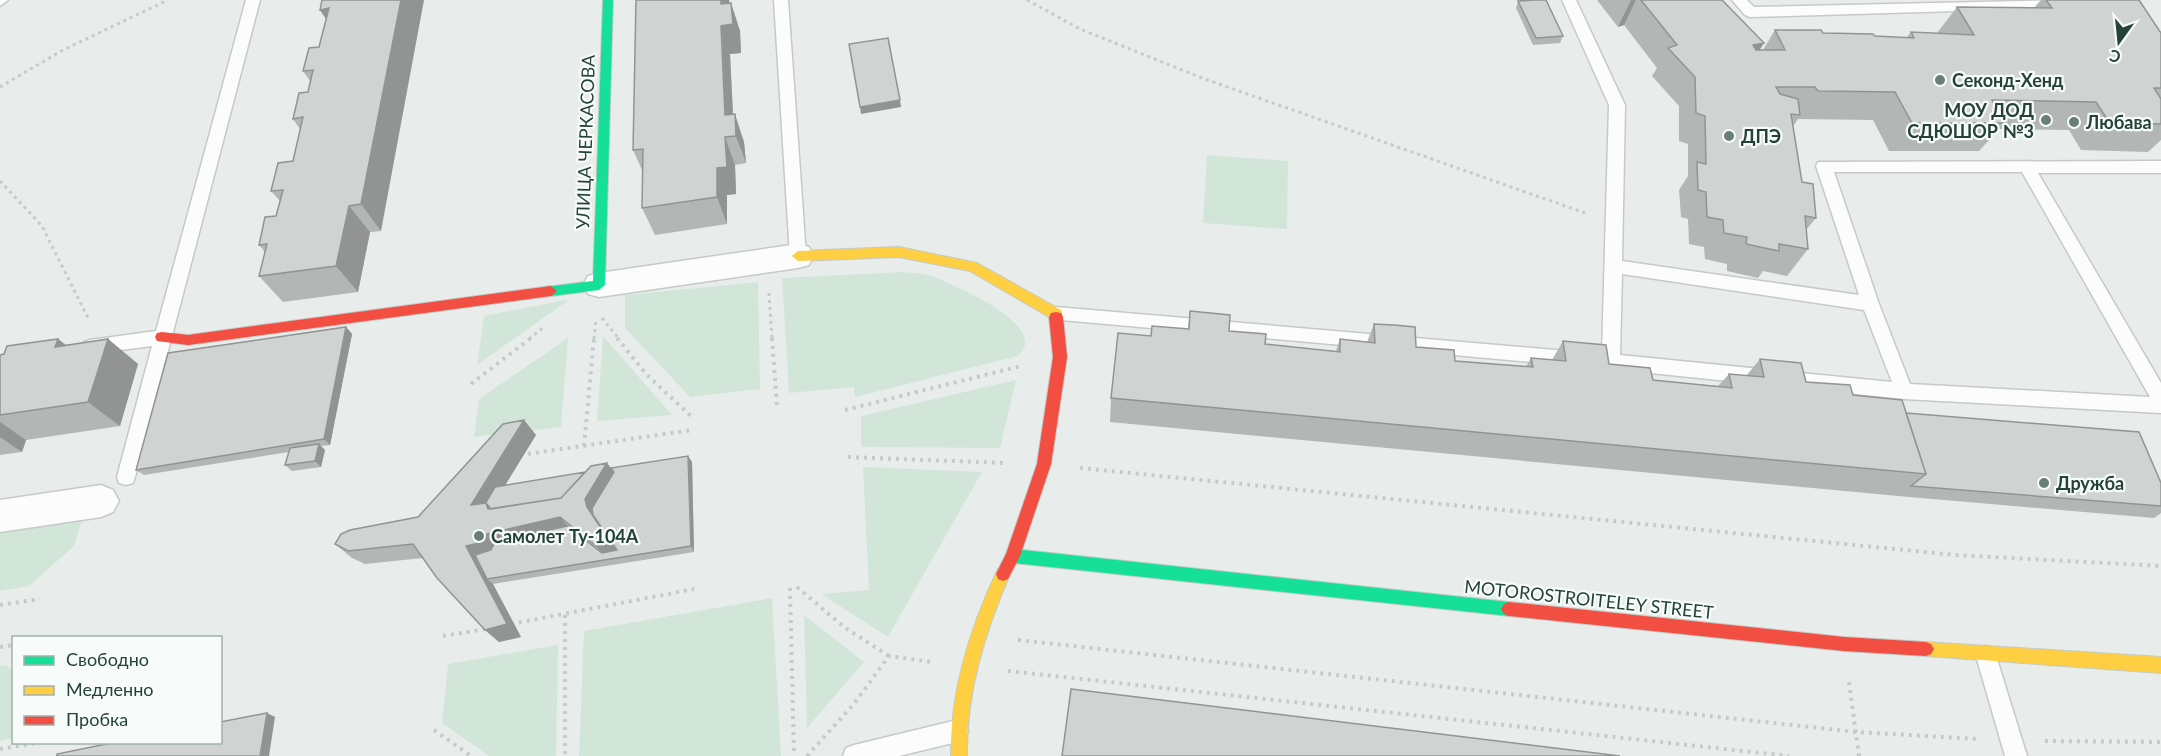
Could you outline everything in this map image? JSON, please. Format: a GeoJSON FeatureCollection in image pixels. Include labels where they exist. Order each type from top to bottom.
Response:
{"type":"FeatureCollection","features":[{"type":"Feature","properties":{"kind":"street","name":"УЛИЦА ЧЕРКАСОВА"},"geometry":{"type":"LineString","coordinates":[[599,285],[608,0]]}},
{"type":"Feature","properties":{"kind":"street"},"geometry":{"type":"LineString","coordinates":[[162,337],[188,340],[798,256],[899,252],[973,267],[1056,314],[1060,357],[1044,464],[1013,556],[989,601],[957,731],[959,756]]}},
{"type":"Feature","properties":{"kind":"street"},"geometry":{"type":"LineString","coordinates":[[0,516],[114,489]]}},
{"type":"Feature","properties":{"kind":"street","name":"MOTOROSTROITELEY STREET"},"geometry":{"type":"LineString","coordinates":[[1013,556],[1844,644],[1986,656],[2161,665]]}},
{"type":"Feature","properties":{"kind":"lane"},"geometry":{"type":"LineString","coordinates":[[114,489],[162,337],[253,0]]}},
{"type":"Feature","properties":{"kind":"lane"},"geometry":{"type":"LineString","coordinates":[[781,0],[798,256]]}},
{"type":"Feature","properties":{"kind":"lane"},"geometry":{"type":"LineString","coordinates":[[1569,0],[1617,105],[1611,362]]}},
{"type":"Feature","properties":{"kind":"lane"},"geometry":{"type":"LineString","coordinates":[[1740,0],[1750,12],[2077,3]]}},
{"type":"Feature","properties":{"kind":"lane"},"geometry":{"type":"LineString","coordinates":[[1904,391],[1870,304],[1824,166],[2161,166]]}},
{"type":"Feature","properties":{"kind":"lane"},"geometry":{"type":"LineString","coordinates":[[2026,167],[2161,400]]}},
{"type":"Feature","properties":{"kind":"lane"},"geometry":{"type":"LineString","coordinates":[[1612,266],[1870,304]]}},
{"type":"Feature","properties":{"kind":"lane"},"geometry":{"type":"LineString","coordinates":[[1056,314],[1611,362],[1904,391],[2161,405]]}},
{"type":"Feature","properties":{"kind":"lane"},"geometry":{"type":"LineString","coordinates":[[68,351],[162,337]]}},
{"type":"Feature","properties":{"kind":"lane"},"geometry":{"type":"LineString","coordinates":[[1986,656],[2014,748]]}},
{"type":"Feature","properties":{"kind":"lane"},"geometry":{"type":"LineString","coordinates":[[854,756],[957,731]]}},
{"type":"Feature","properties":{"kind":"path"},"geometry":{"type":"LineString","coordinates":[[0,87],[63,50],[168,0]]}},
{"type":"Feature","properties":{"kind":"path"},"geometry":{"type":"LineString","coordinates":[[1027,0],[1080,29],[1202,78],[1613,224]]}},
{"type":"Feature","properties":{"kind":"path"},"geometry":{"type":"LineString","coordinates":[[0,181],[42,226],[101,346]]}},
{"type":"Feature","properties":{"kind":"path"},"geometry":{"type":"LineString","coordinates":[[767,260],[777,406]]}},
{"type":"Feature","properties":{"kind":"path"},"geometry":{"type":"LineString","coordinates":[[584,446],[597,311],[647,375],[692,417]]}},
{"type":"Feature","properties":{"kind":"path"},"geometry":{"type":"LineString","coordinates":[[471,384],[554,320]]}},
{"type":"Feature","properties":{"kind":"path"},"geometry":{"type":"LineString","coordinates":[[845,410],[1060,357]]}},
{"type":"Feature","properties":{"kind":"path"},"geometry":{"type":"LineString","coordinates":[[518,456],[692,430]]}},
{"type":"Feature","properties":{"kind":"path"},"geometry":{"type":"LineString","coordinates":[[848,457],[1044,464],[1955,555],[2161,566]]}},
{"type":"Feature","properties":{"kind":"path"},"geometry":{"type":"LineString","coordinates":[[797,587],[844,627],[889,656],[971,667],[1789,756]]}},
{"type":"Feature","properties":{"kind":"path"},"geometry":{"type":"LineString","coordinates":[[790,588],[794,756]]}},
{"type":"Feature","properties":{"kind":"path"},"geometry":{"type":"LineString","coordinates":[[510,625],[694,589]]}},
{"type":"Feature","properties":{"kind":"path"},"geometry":{"type":"LineString","coordinates":[[0,605],[40,599]]}},
{"type":"Feature","properties":{"kind":"path"},"geometry":{"type":"LineString","coordinates":[[565,756],[566,615]]}},
{"type":"Feature","properties":{"kind":"path"},"geometry":{"type":"LineString","coordinates":[[443,636],[487,628]]}},
{"type":"Feature","properties":{"kind":"path"},"geometry":{"type":"LineString","coordinates":[[979,636],[2014,748],[2161,742]]}},
{"type":"Feature","properties":{"kind":"path"},"geometry":{"type":"LineString","coordinates":[[1844,644],[1859,756]]}},
{"type":"Feature","properties":{"kind":"path"},"geometry":{"type":"LineString","coordinates":[[807,756],[853,705],[889,656]]}},
{"type":"Feature","properties":{"kind":"path"},"geometry":{"type":"LineString","coordinates":[[434,730],[471,756]]}},
{"type":"Feature","properties":{"kind":"path"},"geometry":{"type":"LineString","coordinates":[[0,750],[31,744]]}},
{"type":"Feature","properties":{"kind":"green space"},"geometry":{"type":"Polygon","coordinates":[[[1207,155],[1288,161],[1287,229],[1203,223],[1207,155]]]}},
{"type":"Feature","properties":{"kind":"green space"},"geometry":{"type":"Polygon","coordinates":[[[904,272],[931,276],[987,302],[1015,323],[1023,333],[1025,344],[1023,350],[1018,356],[855,397],[854,387],[789,393],[782,278],[904,272]]]}},
{"type":"Feature","properties":{"kind":"green space"},"geometry":{"type":"Polygon","coordinates":[[[758,282],[760,389],[690,397],[625,328],[625,295],[758,282]]]}},
{"type":"Feature","properties":{"kind":"green space"},"geometry":{"type":"Polygon","coordinates":[[[570,299],[477,365],[484,316],[570,299]]]}},
{"type":"Feature","properties":{"kind":"green space"},"geometry":{"type":"Polygon","coordinates":[[[603,336],[672,415],[597,421],[603,336]]]}},
{"type":"Feature","properties":{"kind":"green space"},"geometry":{"type":"Polygon","coordinates":[[[568,338],[561,427],[474,437],[479,399],[568,338]]]}},
{"type":"Feature","properties":{"kind":"green space"},"geometry":{"type":"Polygon","coordinates":[[[1016,380],[1000,448],[861,447],[861,416],[1016,380]]]}},
{"type":"Feature","properties":{"kind":"green space"},"geometry":{"type":"Polygon","coordinates":[[[863,467],[982,472],[888,637],[821,594],[869,590],[863,467]]]}},
{"type":"Feature","properties":{"kind":"green space"},"geometry":{"type":"Polygon","coordinates":[[[84,513],[74,546],[29,586],[0,591],[0,526],[84,513]]]}},
{"type":"Feature","properties":{"kind":"green space"},"geometry":{"type":"Polygon","coordinates":[[[772,598],[781,756],[579,756],[584,631],[772,598]]]}},
{"type":"Feature","properties":{"kind":"green space"},"geometry":{"type":"Polygon","coordinates":[[[804,615],[864,662],[807,728],[804,615]]]}},
{"type":"Feature","properties":{"kind":"green space"},"geometry":{"type":"Polygon","coordinates":[[[558,645],[556,756],[489,756],[442,723],[448,664],[558,645]]]}},
{"type":"Feature","properties":{"kind":"green space"},"geometry":{"type":"Polygon","coordinates":[[[6,665],[12,670],[12,738],[0,741],[0,666],[6,665]]]}},
{"type":"Feature","properties":{"kind":"building"},"geometry":{"type":"Polygon","coordinates":[[[322,0],[401,0],[361,204],[349,206],[336,266],[259,276],[267,244],[259,245],[265,217],[276,216],[283,190],[271,191],[278,163],[293,161],[303,117],[293,119],[299,93],[308,92],[313,70],[303,71],[309,48],[319,47],[329,8],[320,10],[322,0]]]}},
{"type":"Feature","properties":{"kind":"building"},"geometry":{"type":"Polygon","coordinates":[[[636,0],[721,0],[721,4],[731,3],[733,24],[721,26],[725,115],[735,114],[736,136],[725,137],[727,167],[717,168],[717,197],[642,208],[643,149],[633,150],[636,0]]]}},
{"type":"Feature","properties":{"kind":"building"},"geometry":{"type":"Polygon","coordinates":[[[1546,0],[1563,36],[1536,38],[1518,1],[1546,0]]]}},
{"type":"Feature","properties":{"kind":"building","name":"ДПЭ"},"geometry":{"type":"Polygon","coordinates":[[[1641,0],[1722,0],[1764,43],[1753,45],[1756,50],[1785,50],[1775,30],[1821,30],[1823,33],[1914,38],[1911,32],[1974,35],[1957,7],[2052,8],[2046,0],[2139,0],[2161,33],[2161,88],[2154,88],[2161,99],[2161,124],[2109,122],[2096,102],[1992,100],[2004,123],[1912,123],[1895,92],[1818,91],[1815,87],[1776,87],[1780,94],[1798,99],[1800,115],[1791,114],[1802,182],[1813,184],[1816,218],[1805,216],[1808,249],[1779,244],[1779,251],[1746,244],[1747,237],[1724,233],[1723,220],[1707,217],[1706,192],[1698,190],[1697,162],[1706,164],[1705,116],[1696,113],[1695,77],[1668,48],[1677,45],[1641,0]]]}},
{"type":"Feature","properties":{"kind":"building"},"geometry":{"type":"Polygon","coordinates":[[[888,38],[900,100],[860,107],[849,44],[888,38]]]}},
{"type":"Feature","properties":{"kind":"building"},"geometry":{"type":"Polygon","coordinates":[[[1190,311],[1230,315],[1229,331],[1266,334],[1265,344],[1340,352],[1340,339],[1375,343],[1374,324],[1415,327],[1416,347],[1454,350],[1455,361],[1533,367],[1531,358],[1566,361],[1563,341],[1606,345],[1609,364],[1650,368],[1653,380],[1732,388],[1729,374],[1764,377],[1760,359],[1801,363],[1806,382],[1850,385],[1853,395],[1902,400],[1926,474],[1111,398],[1118,333],[1151,336],[1152,326],[1189,329],[1190,311]]]}},
{"type":"Feature","properties":{"kind":"building"},"geometry":{"type":"Polygon","coordinates":[[[346,327],[324,439],[136,470],[168,353],[346,327]]]}},
{"type":"Feature","properties":{"kind":"building"},"geometry":{"type":"Polygon","coordinates":[[[58,339],[55,347],[108,339],[88,402],[0,415],[0,355],[4,354],[7,346],[58,339]]]}},
{"type":"Feature","properties":{"kind":"building"},"geometry":{"type":"Polygon","coordinates":[[[1906,413],[2139,432],[2161,483],[2161,506],[1911,486],[1926,474],[1906,413]]]}},
{"type":"Feature","properties":{"kind":"building"},"geometry":{"type":"Polygon","coordinates":[[[524,420],[471,505],[486,503],[488,509],[561,498],[591,466],[607,463],[585,499],[587,507],[610,542],[595,545],[560,517],[487,534],[483,542],[466,546],[507,624],[485,630],[437,578],[413,544],[348,551],[335,544],[341,534],[350,530],[418,517],[503,424],[524,420]]]}},
{"type":"Feature","properties":{"kind":"building"},"geometry":{"type":"Polygon","coordinates":[[[319,444],[315,461],[285,465],[290,448],[319,444]]]}},
{"type":"Feature","properties":{"kind":"building"},"geometry":{"type":"Polygon","coordinates":[[[688,456],[691,546],[487,579],[475,555],[491,550],[495,542],[567,526],[602,553],[617,550],[593,515],[592,508],[614,472],[611,468],[688,456]]]}},
{"type":"Feature","properties":{"kind":"building"},"geometry":{"type":"Polygon","coordinates":[[[585,472],[561,498],[491,509],[485,504],[495,487],[585,472]]]}},
{"type":"Feature","properties":{"kind":"building"},"geometry":{"type":"Polygon","coordinates":[[[1071,689],[1620,756],[1062,756],[1071,689]]]}},
{"type":"Feature","properties":{"kind":"building"},"geometry":{"type":"Polygon","coordinates":[[[267,713],[260,756],[57,756],[57,754],[106,744],[222,744],[222,722],[267,713]]]}},
{"type":"Feature","properties":{"kind":"traffic: fast"},"geometry":{"type":"LineString","coordinates":[[551,291],[599,285],[608,0]]}},
{"type":"Feature","properties":{"kind":"traffic: fast"},"geometry":{"type":"LineString","coordinates":[[1013,556],[1509,609]]}},
{"type":"Feature","properties":{"kind":"traffic: slow"},"geometry":{"type":"LineString","coordinates":[[798,256],[899,252],[973,267],[1056,314],[1056,317]]}},
{"type":"Feature","properties":{"kind":"traffic: slow"},"geometry":{"type":"LineString","coordinates":[[959,756],[961,712],[977,638],[1003,574]]}},
{"type":"Feature","properties":{"kind":"traffic: slow"},"geometry":{"type":"LineString","coordinates":[[1926,649],[2161,665]]}},
{"type":"Feature","properties":{"kind":"traffic: jam"},"geometry":{"type":"LineString","coordinates":[[162,337],[188,340],[551,291]]}},
{"type":"Feature","properties":{"kind":"traffic: jam"},"geometry":{"type":"LineString","coordinates":[[1003,574],[1013,556],[1044,464],[1060,357],[1056,317]]}},
{"type":"Feature","properties":{"kind":"traffic: jam"},"geometry":{"type":"LineString","coordinates":[[1509,609],[1844,644],[1926,649]]}},
{"type":"Feature","properties":{"kind":"place","name":"Секонд-Хенд"},"geometry":{"type":"Point","coordinates":[1940,80]}},
{"type":"Feature","properties":{"kind":"place","name":"МОУ ДОД СДЮШОР №3"},"geometry":{"type":"Point","coordinates":[2046,120]}},
{"type":"Feature","properties":{"kind":"place","name":"Любава"},"geometry":{"type":"Point","coordinates":[2074,122]}},
{"type":"Feature","properties":{"kind":"place","name":"ДПЭ"},"geometry":{"type":"Point","coordinates":[1729,136]}},
{"type":"Feature","properties":{"kind":"place","name":"Дружба"},"geometry":{"type":"Point","coordinates":[2044,483]}},
{"type":"Feature","properties":{"kind":"place","name":"Самолет Ту-104А"},"geometry":{"type":"Point","coordinates":[479,536]}}]}
